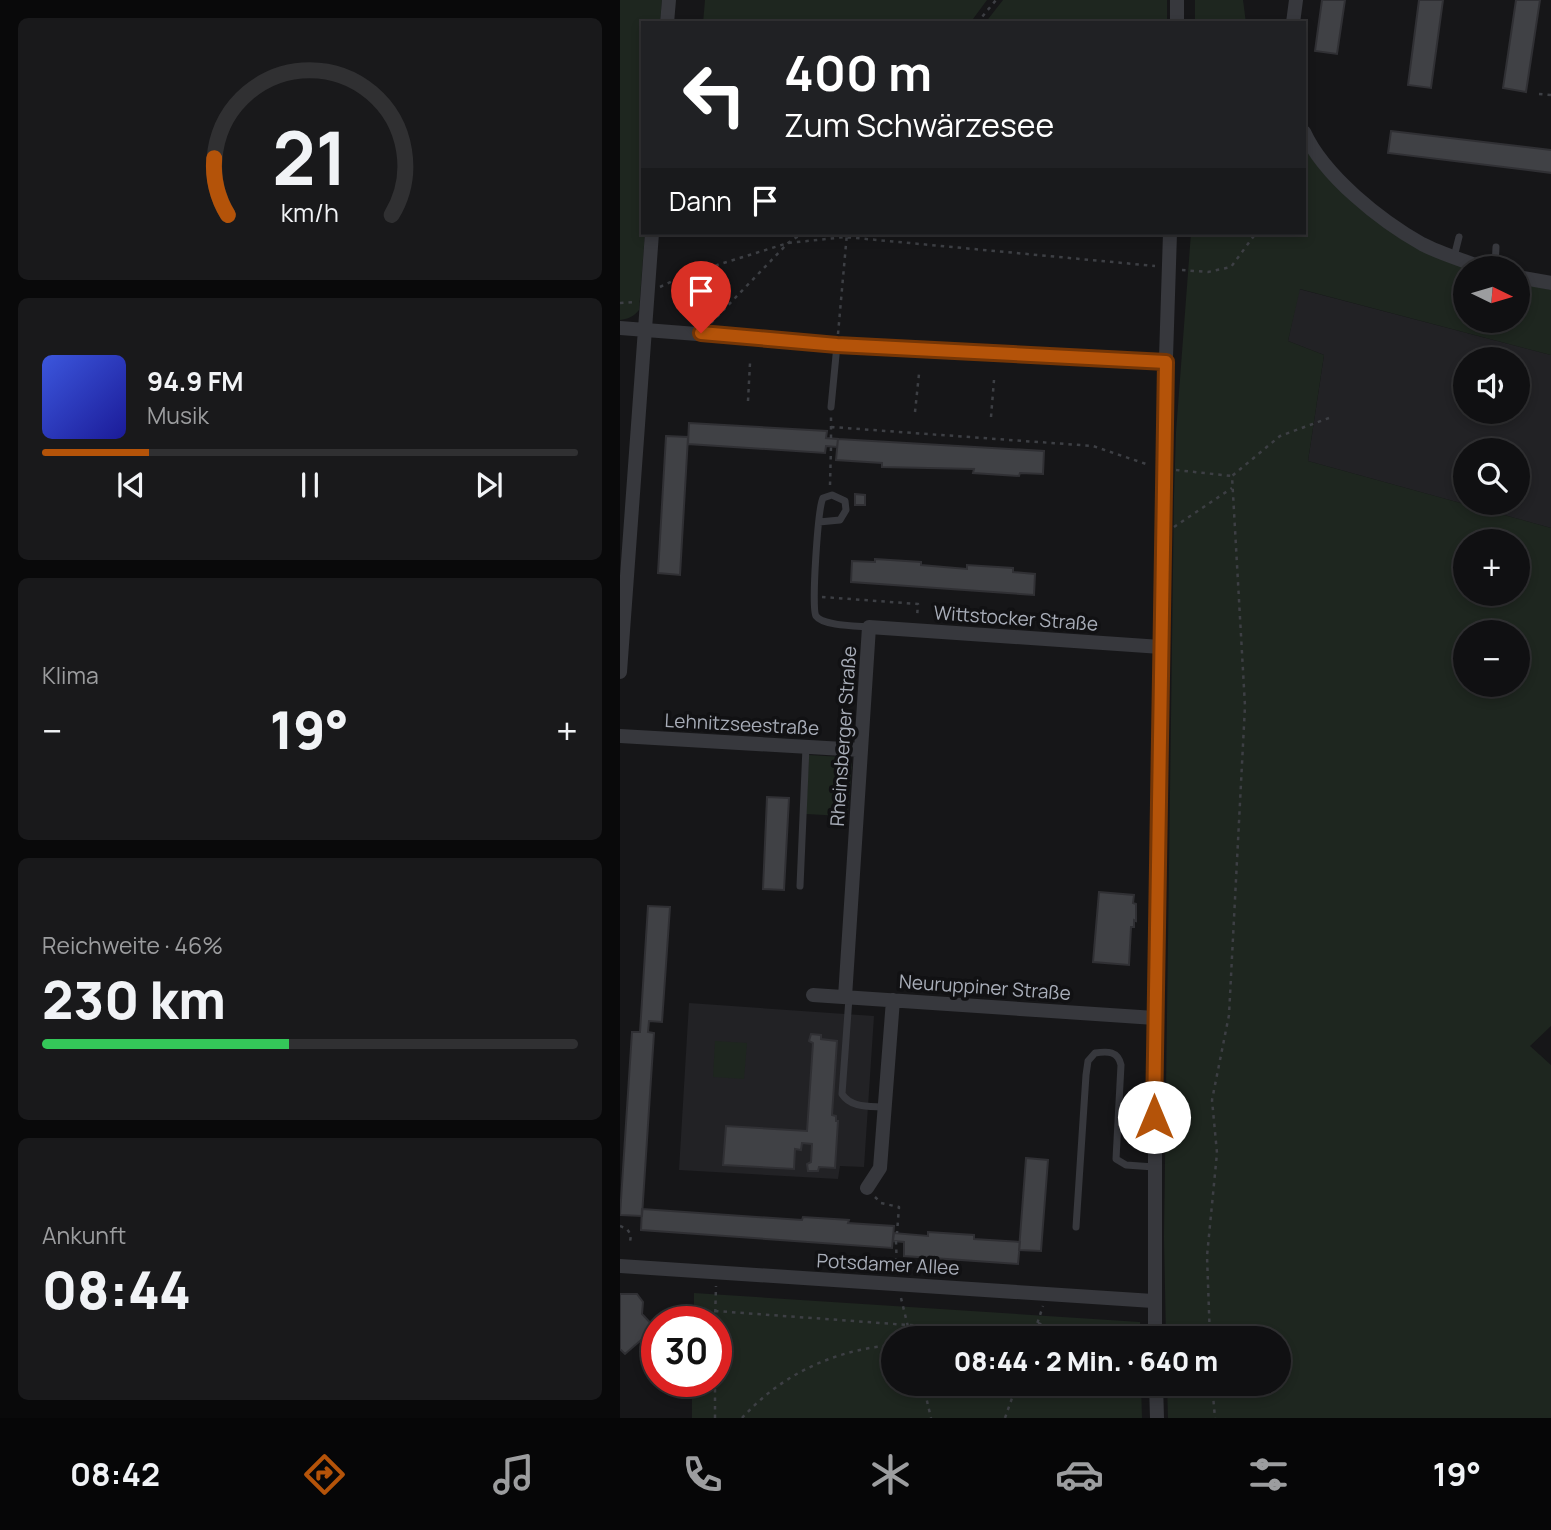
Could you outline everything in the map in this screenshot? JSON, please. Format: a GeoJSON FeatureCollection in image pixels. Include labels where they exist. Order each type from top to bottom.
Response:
{"type":"FeatureCollection","features":[{"type":"Feature","properties":{"kind":"street"},"geometry":{"type":"LineString","coordinates":[[667,21],[669,0]]}},
{"type":"Feature","properties":{"kind":"street"},"geometry":{"type":"LineString","coordinates":[[1177,0],[1177,21]]}},
{"type":"Feature","properties":{"kind":"street"},"geometry":{"type":"LineString","coordinates":[[1293,21],[1296,0]]}},
{"type":"Feature","properties":{"kind":"street"},"geometry":{"type":"LineString","coordinates":[[1306,135],[1329,169],[1368,206],[1424,245],[1453,257]]}},
{"type":"Feature","properties":{"kind":"street"},"geometry":{"type":"LineString","coordinates":[[620,671],[625,546],[652,235]]}},
{"type":"Feature","properties":{"kind":"street"},"geometry":{"type":"LineString","coordinates":[[1154,1326],[1163,467],[1170,235]]}},
{"type":"Feature","properties":{"kind":"street"},"geometry":{"type":"LineString","coordinates":[[1530,278],[1552,283]]}},
{"type":"Feature","properties":{"kind":"street"},"geometry":{"type":"LineString","coordinates":[[620,328],[837,345],[1166,362]]}},
{"type":"Feature","properties":{"kind":"street","name":"Wittstocker Straße"},"geometry":{"type":"LineString","coordinates":[[869,627],[1161,646]]}},
{"type":"Feature","properties":{"kind":"street","name":"Rheinsberger Straße"},"geometry":{"type":"LineString","coordinates":[[847,997],[869,627]]}},
{"type":"Feature","properties":{"kind":"street","name":"Lehnitzseestraße"},"geometry":{"type":"LineString","coordinates":[[620,736],[861,750]]}},
{"type":"Feature","properties":{"kind":"street","name":"Neuruppiner Straße"},"geometry":{"type":"LineString","coordinates":[[813,995],[1155,1018]]}},
{"type":"Feature","properties":{"kind":"street"},"geometry":{"type":"LineString","coordinates":[[867,1188],[880,1168],[893,1000]]}},
{"type":"Feature","properties":{"kind":"street","name":"Potsdamer Allee"},"geometry":{"type":"LineString","coordinates":[[620,1266],[1153,1301]]}},
{"type":"Feature","properties":{"kind":"street"},"geometry":{"type":"LineString","coordinates":[[1156,1396],[1157,1418]]}},
{"type":"Feature","properties":{"kind":"lane"},"geometry":{"type":"LineString","coordinates":[[1454,256],[1459,237]]}},
{"type":"Feature","properties":{"kind":"lane"},"geometry":{"type":"LineString","coordinates":[[1496,247],[1496,256]]}},
{"type":"Feature","properties":{"kind":"lane"},"geometry":{"type":"LineString","coordinates":[[831,407],[837,345]]}},
{"type":"Feature","properties":{"kind":"lane"},"geometry":{"type":"LineString","coordinates":[[814,597],[820,502],[829,495],[836,495],[845,501],[845,514],[836,522],[819,522]]}},
{"type":"Feature","properties":{"kind":"lane","name":"Rheinsberger Straße"},"geometry":{"type":"LineString","coordinates":[[814,597],[814,611],[821,621],[869,627]]}},
{"type":"Feature","properties":{"kind":"lane"},"geometry":{"type":"LineString","coordinates":[[800,886],[806,747]]}},
{"type":"Feature","properties":{"kind":"lane"},"geometry":{"type":"LineString","coordinates":[[847,997],[842,1094],[847,1101],[860,1106],[884,1107]]}},
{"type":"Feature","properties":{"kind":"lane"},"geometry":{"type":"LineString","coordinates":[[1076,1227],[1086,1075],[1088,1062],[1095,1053],[1106,1051],[1115,1054],[1121,1065],[1116,1159],[1126,1165],[1154,1167]]}},
{"type":"Feature","properties":{"kind":"path"},"geometry":{"type":"LineString","coordinates":[[979,21],[996,0]]}},
{"type":"Feature","properties":{"kind":"path"},"geometry":{"type":"LineString","coordinates":[[1539,94],[1552,95]]}},
{"type":"Feature","properties":{"kind":"path"},"geometry":{"type":"LineString","coordinates":[[701,333],[788,243],[800,235]]}},
{"type":"Feature","properties":{"kind":"path"},"geometry":{"type":"LineString","coordinates":[[837,345],[846,235]]}},
{"type":"Feature","properties":{"kind":"path"},"geometry":{"type":"LineString","coordinates":[[657,289],[685,275],[788,243],[846,235],[1208,272],[1231,267],[1255,235]]}},
{"type":"Feature","properties":{"kind":"path"},"geometry":{"type":"LineString","coordinates":[[748,401],[751,363]]}},
{"type":"Feature","properties":{"kind":"path"},"geometry":{"type":"LineString","coordinates":[[915,412],[919,374]]}},
{"type":"Feature","properties":{"kind":"path"},"geometry":{"type":"LineString","coordinates":[[991,417],[993,380]]}},
{"type":"Feature","properties":{"kind":"path"},"geometry":{"type":"LineString","coordinates":[[831,407],[831,438]]}},
{"type":"Feature","properties":{"kind":"path"},"geometry":{"type":"LineString","coordinates":[[831,427],[1093,446],[1144,465],[1232,476],[1280,436],[1329,418]]}},
{"type":"Feature","properties":{"kind":"path"},"geometry":{"type":"LineString","coordinates":[[829,495],[831,447]]}},
{"type":"Feature","properties":{"kind":"path"},"geometry":{"type":"LineString","coordinates":[[1209,1326],[1206,1256],[1217,1153],[1212,1100],[1229,1015],[1245,706],[1232,476]]}},
{"type":"Feature","properties":{"kind":"path"},"geometry":{"type":"LineString","coordinates":[[1162,535],[1232,488]]}},
{"type":"Feature","properties":{"kind":"path"},"geometry":{"type":"LineString","coordinates":[[814,597],[918,604]]}},
{"type":"Feature","properties":{"kind":"path"},"geometry":{"type":"LineString","coordinates":[[867,1188],[881,1203],[899,1207],[897,1233]]}},
{"type":"Feature","properties":{"kind":"path"},"geometry":{"type":"LineString","coordinates":[[620,1226],[627,1229],[630,1242]]}},
{"type":"Feature","properties":{"kind":"path"},"geometry":{"type":"LineString","coordinates":[[896,1241],[898,1285],[908,1325]]}},
{"type":"Feature","properties":{"kind":"path"},"geometry":{"type":"LineString","coordinates":[[716,1273],[716,1306]]}},
{"type":"Feature","properties":{"kind":"path"},"geometry":{"type":"LineString","coordinates":[[1037,1326],[1045,1293]]}},
{"type":"Feature","properties":{"kind":"path"},"geometry":{"type":"LineString","coordinates":[[732,1312],[919,1326]]}},
{"type":"Feature","properties":{"kind":"path"},"geometry":{"type":"LineString","coordinates":[[1038,1323],[1045,1326]]}},
{"type":"Feature","properties":{"kind":"path"},"geometry":{"type":"LineString","coordinates":[[742,1418],[757,1401],[788,1378],[819,1362],[850,1352],[881,1347]]}},
{"type":"Feature","properties":{"kind":"path"},"geometry":{"type":"LineString","coordinates":[[926,1396],[931,1418]]}},
{"type":"Feature","properties":{"kind":"path"},"geometry":{"type":"LineString","coordinates":[[1005,1418],[1013,1396]]}},
{"type":"Feature","properties":{"kind":"path"},"geometry":{"type":"LineString","coordinates":[[1213,1396],[1215,1418]]}},
{"type":"Feature","properties":{"kind":"path"},"geometry":{"type":"LineString","coordinates":[[715,1397],[715,1418]]}},
{"type":"Feature","properties":{"kind":"shaded area"},"geometry":{"type":"Polygon","coordinates":[[[620,0],[662,0],[660,21],[641,21],[641,235],[645,235],[639,310],[620,320],[620,0]]]}},
{"type":"Feature","properties":{"kind":"shaded area"},"geometry":{"type":"Polygon","coordinates":[[[705,0],[987,0],[971,21],[703,21],[705,0]]]}},
{"type":"Feature","properties":{"kind":"shaded area"},"geometry":{"type":"Polygon","coordinates":[[[1003,0],[1167,0],[1167,21],[987,21],[1003,0]]]}},
{"type":"Feature","properties":{"kind":"shaded area"},"geometry":{"type":"Polygon","coordinates":[[[1195,0],[1243,0],[1246,21],[1195,21],[1195,0]]]}},
{"type":"Feature","properties":{"kind":"shaded area"},"geometry":{"type":"Polygon","coordinates":[[[1306,148],[1319,168],[1354,203],[1453,261],[1453,329],[1300,289],[1288,341],[1324,355],[1308,461],[1453,501],[1453,515],[1504,515],[1551,528],[1552,1025],[1530,1046],[1551,1065],[1551,1418],[1168,1418],[1167,1396],[1291,1396],[1291,1326],[1166,1326],[1164,1237],[1174,495],[1191,235],[1306,235],[1306,148]]]}},
{"type":"Feature","properties":{"kind":"shaded area"},"geometry":{"type":"Polygon","coordinates":[[[1530,285],[1551,290],[1551,355],[1530,349],[1530,347],[1467,333],[1530,333],[1530,285]]]}},
{"type":"Feature","properties":{"kind":"shaded area"},"geometry":{"type":"Polygon","coordinates":[[[1299,289],[1453,329],[1453,333],[1467,333],[1520,347],[1453,347],[1453,424],[1530,424],[1530,350],[1551,355],[1551,528],[1504,515],[1530,515],[1530,438],[1453,438],[1453,501],[1308,461],[1324,355],[1288,341],[1299,289]]]}},
{"type":"Feature","properties":{"kind":"shaded area"},"geometry":{"type":"Polygon","coordinates":[[[809,755],[843,757],[852,764],[848,812],[842,816],[806,814],[809,755]]]}},
{"type":"Feature","properties":{"kind":"shaded area"},"geometry":{"type":"Polygon","coordinates":[[[689,1003],[874,1016],[864,1167],[840,1166],[838,1179],[679,1170],[689,1003]]]}},
{"type":"Feature","properties":{"kind":"shaded area"},"geometry":{"type":"Polygon","coordinates":[[[715,1041],[747,1043],[744,1079],[713,1077],[715,1041]]]}},
{"type":"Feature","properties":{"kind":"shaded area"},"geometry":{"type":"Polygon","coordinates":[[[694,1293],[1140,1322],[1140,1326],[881,1326],[881,1396],[1141,1396],[1142,1418],[692,1418],[692,1397],[732,1397],[732,1306],[694,1306],[694,1293]]]}},
{"type":"Feature","properties":{"kind":"building"},"geometry":{"type":"Polygon","coordinates":[[[1322,0],[1345,0],[1337,54],[1315,51],[1322,0]]]}},
{"type":"Feature","properties":{"kind":"building"},"geometry":{"type":"Polygon","coordinates":[[[1419,0],[1443,0],[1431,88],[1408,85],[1419,0]]]}},
{"type":"Feature","properties":{"kind":"building"},"geometry":{"type":"Polygon","coordinates":[[[1516,0],[1540,0],[1526,92],[1503,88],[1516,0]]]}},
{"type":"Feature","properties":{"kind":"building"},"geometry":{"type":"Polygon","coordinates":[[[1391,131],[1552,150],[1552,173],[1388,153],[1391,131]]]}},
{"type":"Feature","properties":{"kind":"building"},"geometry":{"type":"Polygon","coordinates":[[[689,423],[827,431],[826,438],[838,439],[837,447],[826,446],[825,453],[688,444],[689,423]]]}},
{"type":"Feature","properties":{"kind":"building"},"geometry":{"type":"Polygon","coordinates":[[[666,436],[688,437],[680,575],[658,573],[666,436]]]}},
{"type":"Feature","properties":{"kind":"building"},"geometry":{"type":"Polygon","coordinates":[[[838,439],[1044,451],[1043,474],[1020,473],[1019,476],[973,473],[974,469],[882,467],[882,463],[836,460],[838,439]]]}},
{"type":"Feature","properties":{"kind":"building"},"geometry":{"type":"Polygon","coordinates":[[[855,494],[865,495],[865,505],[855,505],[855,494]]]}},
{"type":"Feature","properties":{"kind":"building"},"geometry":{"type":"Polygon","coordinates":[[[875,559],[967,569],[967,565],[1013,568],[1013,572],[1035,574],[1034,595],[851,582],[852,561],[875,562],[875,559]]]}},
{"type":"Feature","properties":{"kind":"building"},"geometry":{"type":"Polygon","coordinates":[[[767,797],[789,798],[784,890],[763,889],[767,797]]]}},
{"type":"Feature","properties":{"kind":"building"},"geometry":{"type":"Polygon","coordinates":[[[1099,892],[1134,895],[1136,921],[1134,920],[1134,927],[1131,927],[1129,965],[1093,962],[1099,892]]]}},
{"type":"Feature","properties":{"kind":"building"},"geometry":{"type":"Polygon","coordinates":[[[648,906],[670,907],[662,1022],[649,1021],[648,1032],[654,1033],[642,1216],[620,1215],[632,1032],[640,1032],[648,906]]]}},
{"type":"Feature","properties":{"kind":"building"},"geometry":{"type":"Polygon","coordinates":[[[811,1034],[821,1035],[821,1039],[837,1041],[832,1115],[836,1116],[838,1121],[835,1168],[819,1167],[818,1171],[808,1171],[812,1144],[802,1143],[801,1150],[795,1149],[794,1169],[723,1165],[726,1126],[807,1131],[813,1043],[809,1041],[811,1034]]]}},
{"type":"Feature","properties":{"kind":"building"},"geometry":{"type":"Polygon","coordinates":[[[1026,1158],[1048,1160],[1041,1251],[1019,1250],[1026,1158]]]}},
{"type":"Feature","properties":{"kind":"building"},"geometry":{"type":"Polygon","coordinates":[[[642,1209],[802,1220],[803,1217],[849,1220],[848,1223],[894,1226],[892,1248],[641,1230],[642,1209]]]}},
{"type":"Feature","properties":{"kind":"building"},"geometry":{"type":"Polygon","coordinates":[[[928,1232],[1020,1242],[1018,1264],[904,1256],[904,1242],[893,1241],[894,1233],[928,1236],[928,1232]]]}},
{"type":"Feature","properties":{"kind":"building"},"geometry":{"type":"Polygon","coordinates":[[[620,1294],[637,1294],[643,1302],[641,1340],[625,1354],[620,1349],[620,1294]]]}},
{"type":"Feature","properties":{"kind":"route"},"geometry":{"type":"LineString","coordinates":[[701,333],[837,345],[1166,362],[1154,1117]]}}]}
